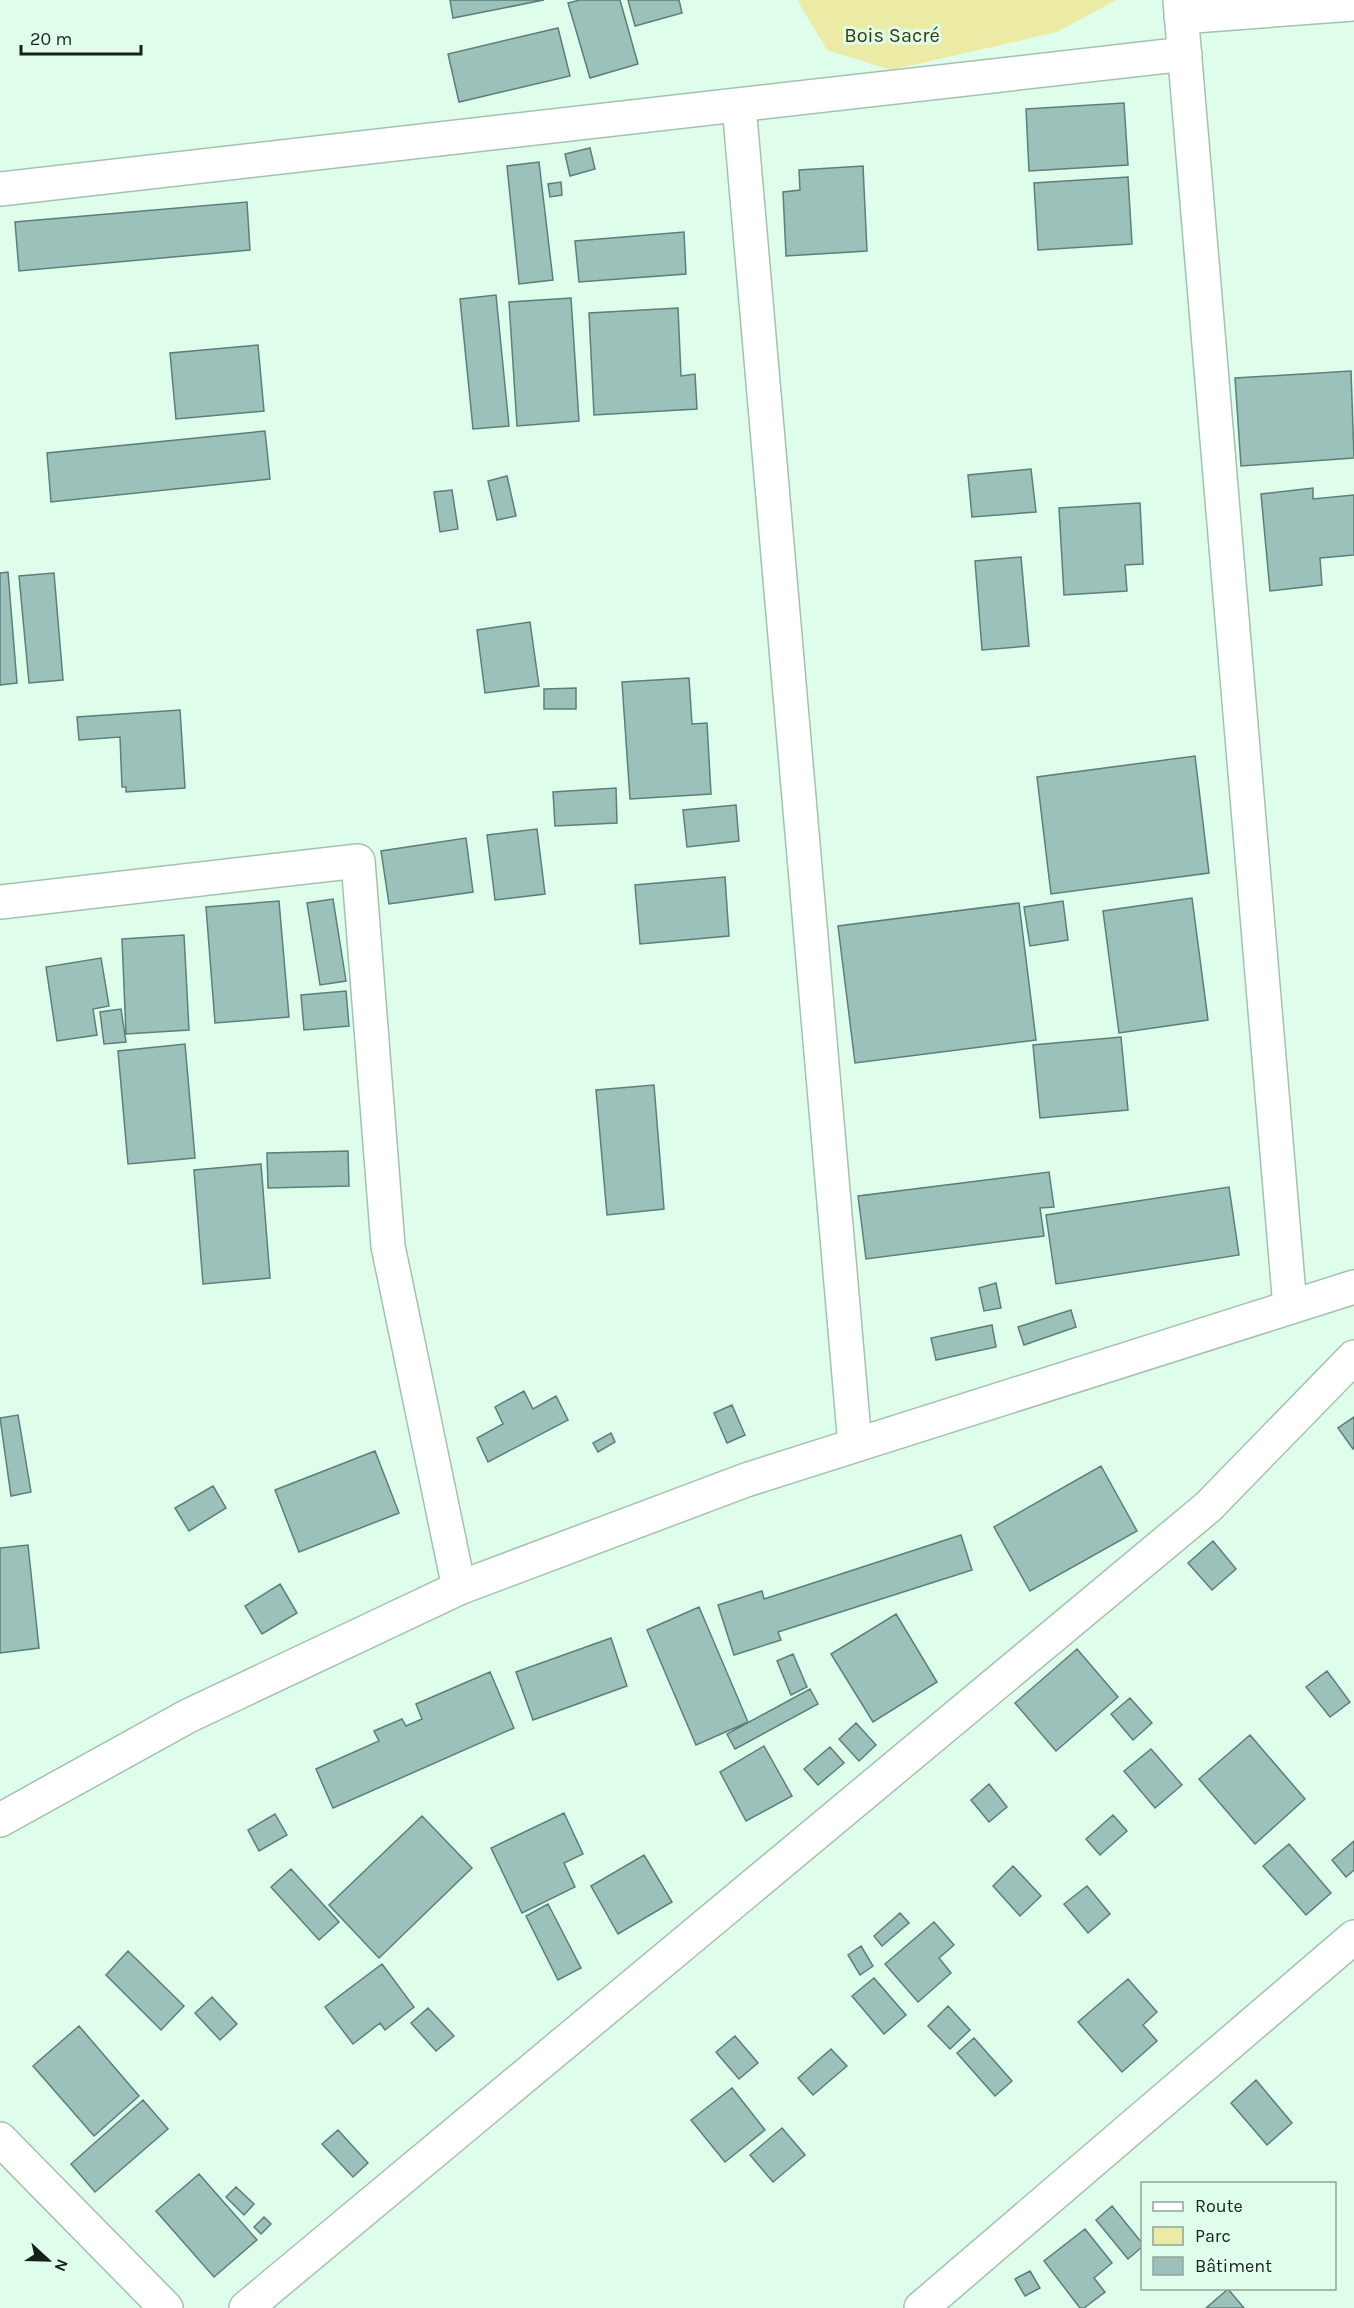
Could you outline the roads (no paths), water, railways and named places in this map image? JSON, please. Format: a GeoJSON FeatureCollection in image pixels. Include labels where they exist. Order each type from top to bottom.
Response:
{"type":"FeatureCollection","features":[{"type":"Feature","properties":{"kind":"street"},"geometry":{"type":"LineString","coordinates":[[1290,1307],[1181,8],[1354,4]]}},
{"type":"Feature","properties":{"kind":"street"},"geometry":{"type":"LineString","coordinates":[[0,189],[1185,54]]}},
{"type":"Feature","properties":{"kind":"street"},"geometry":{"type":"LineString","coordinates":[[740,105],[855,1445]]}},
{"type":"Feature","properties":{"kind":"street"},"geometry":{"type":"LineString","coordinates":[[0,902],[358,861],[388,1246],[459,1588]]}},
{"type":"Feature","properties":{"kind":"street"},"geometry":{"type":"LineString","coordinates":[[0,1820],[188,1716],[459,1588],[746,1480],[1354,1287]]}},
{"type":"Feature","properties":{"kind":"street"},"geometry":{"type":"LineString","coordinates":[[246,2308],[1208,1507],[1354,1357]]}},
{"type":"Feature","properties":{"kind":"street"},"geometry":{"type":"LineString","coordinates":[[921,2308],[1354,1937]]}},
{"type":"Feature","properties":{"kind":"street"},"geometry":{"type":"LineString","coordinates":[[0,2139],[166,2308]]}},
{"type":"Feature","properties":{"kind":"park label","name":"Bois Sacré"},"geometry":{"type":"Point","coordinates":[892,35]}}]}
